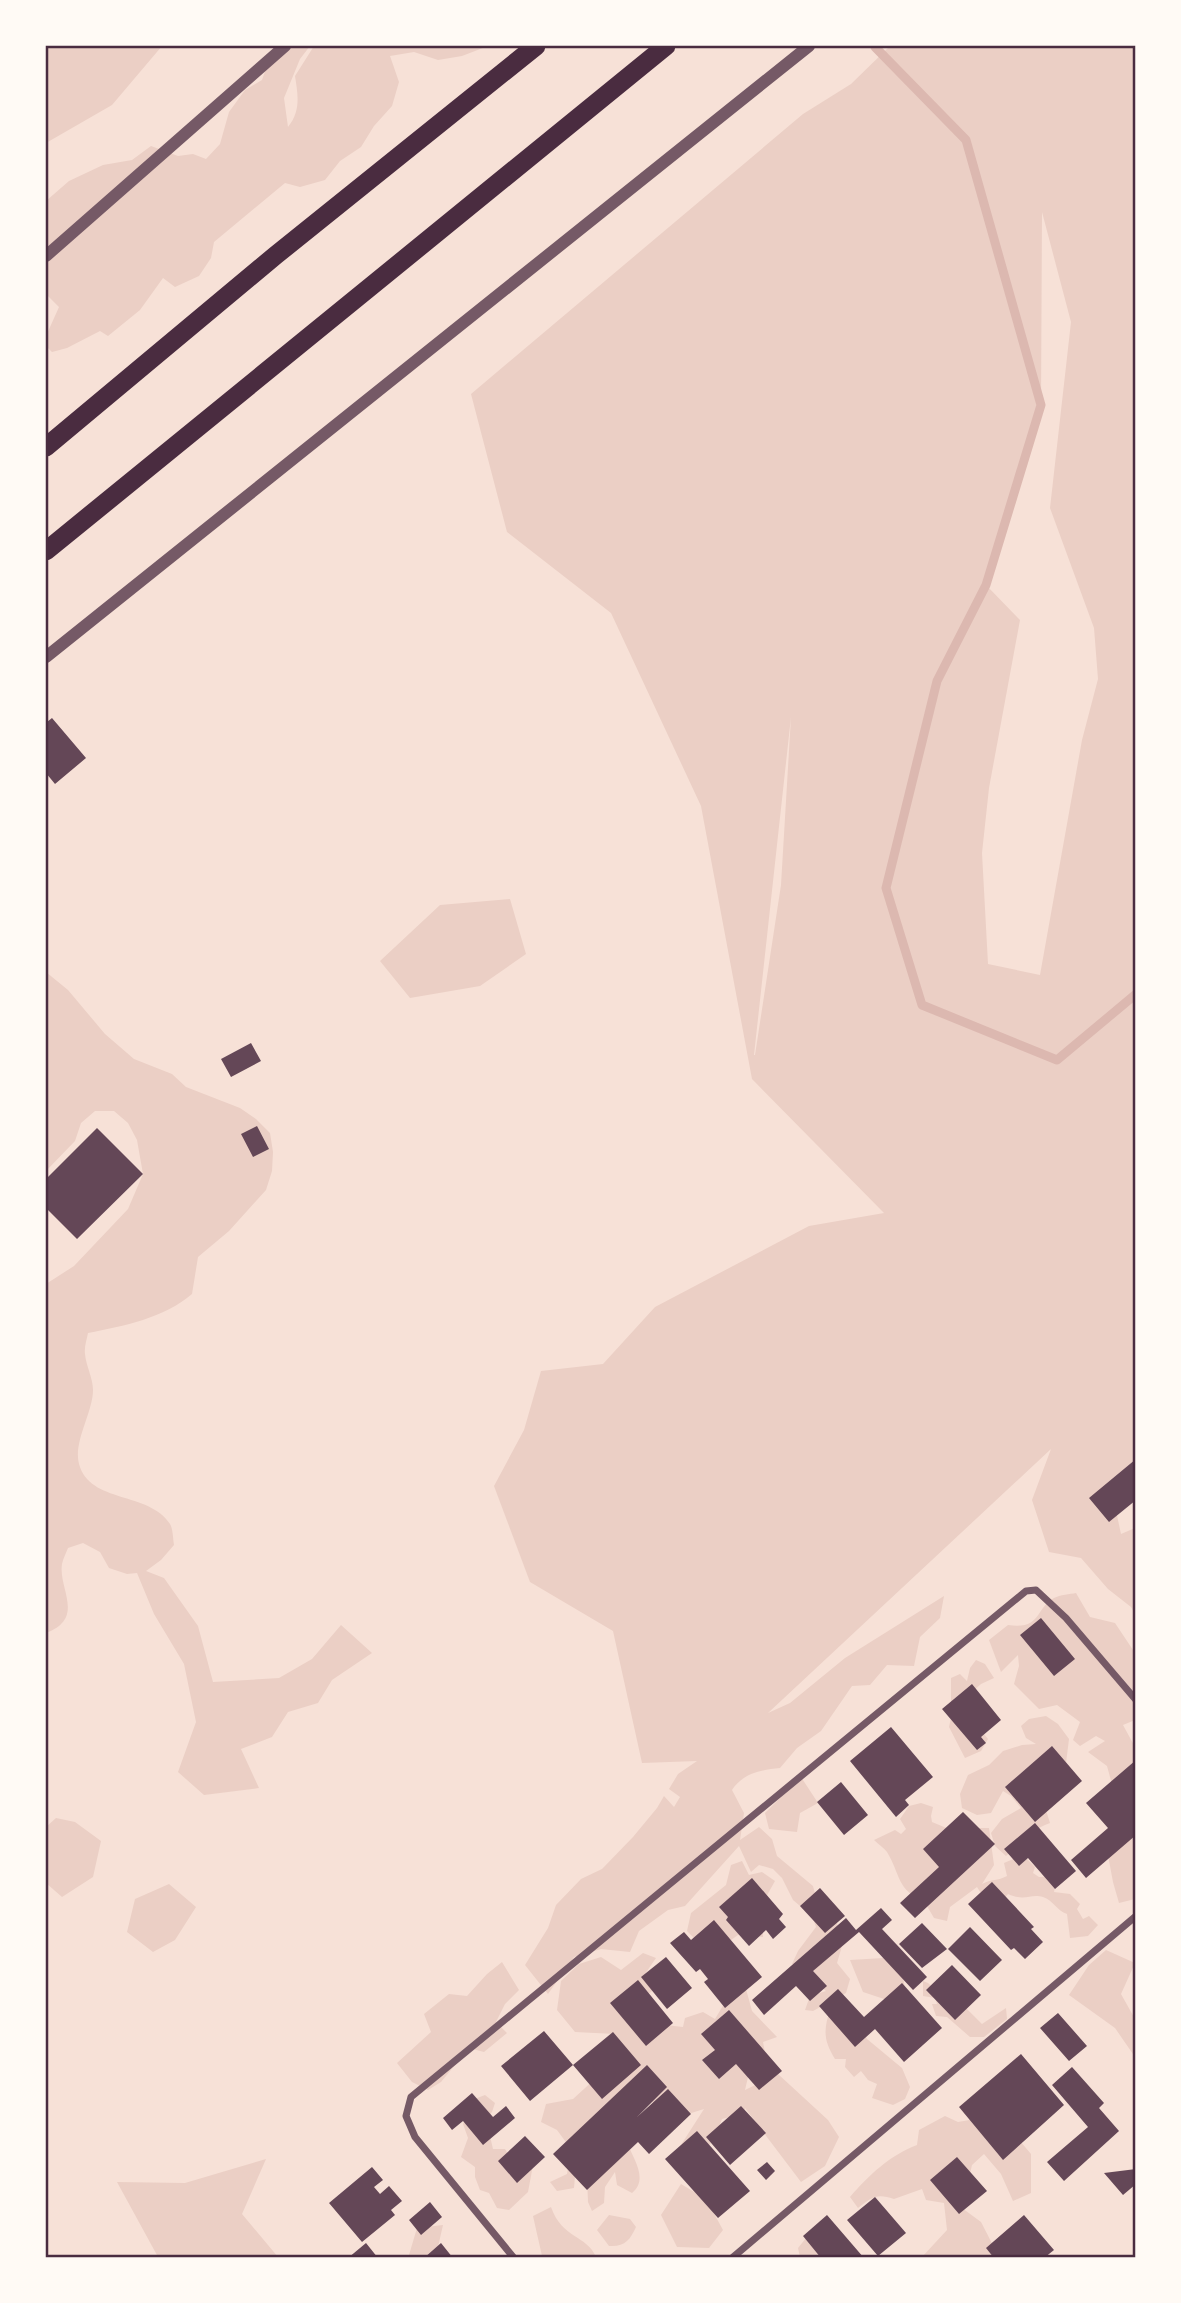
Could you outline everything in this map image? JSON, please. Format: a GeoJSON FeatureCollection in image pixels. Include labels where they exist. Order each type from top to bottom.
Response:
{"type":"FeatureCollection","features":[{"type":"Feature","properties":{"kind":"highway"},"geometry":{"type":"LineString","coordinates":[[46,446],[276,255],[536,46]]}},
{"type":"Feature","properties":{"kind":"highway"},"geometry":{"type":"LineString","coordinates":[[46,551],[666,46]]}},
{"type":"Feature","properties":{"kind":"street"},"geometry":{"type":"LineString","coordinates":[[46,256],[285,46]]}},
{"type":"Feature","properties":{"kind":"street"},"geometry":{"type":"LineString","coordinates":[[46,657],[809,46]]}},
{"type":"Feature","properties":{"kind":"street"},"geometry":{"type":"LineString","coordinates":[[514,2258],[415,2137],[406,2116],[411,2096],[1026,1591],[1036,1590],[1042,1594],[1136,1700]]}},
{"type":"Feature","properties":{"kind":"street"},"geometry":{"type":"LineString","coordinates":[[732,2258],[1136,1916]]}},
{"type":"Feature","properties":{"kind":"shaded area"},"geometry":{"type":"Polygon","coordinates":[[[46,46],[162,46],[112,105],[46,143],[46,46]]]}},
{"type":"Feature","properties":{"kind":"shaded area"},"geometry":{"type":"Polygon","coordinates":[[[274,46],[310,46],[300,59],[284,98],[288,127],[297,109],[295,76],[314,46],[488,46],[462,56],[438,60],[414,52],[390,56],[399,82],[392,106],[374,126],[361,147],[340,161],[325,180],[300,187],[285,183],[214,242],[211,258],[199,276],[175,287],[163,278],[140,310],[108,336],[100,331],[67,348],[52,352],[46,346],[46,336],[59,307],[46,294],[46,201],[69,181],[103,165],[132,160],[151,146],[178,156],[193,154],[206,159],[220,144],[229,112],[245,90],[262,80],[274,46]]]}},
{"type":"Feature","properties":{"kind":"shaded area"},"geometry":{"type":"Polygon","coordinates":[[[890,46],[1135,46],[1136,1472],[1110,1483],[1121,1534],[1135,1528],[1135,1614],[1081,1558],[1049,1552],[1032,1500],[1051,1449],[768,1713],[790,1703],[845,1658],[944,1596],[940,1618],[920,1637],[914,1666],[887,1665],[870,1685],[852,1686],[821,1731],[797,1748],[780,1768],[747,1776],[732,1790],[744,1813],[740,1840],[759,1827],[772,1839],[777,1856],[813,1886],[818,1905],[836,1918],[842,1946],[837,1963],[850,1979],[846,1993],[813,2011],[805,2010],[810,1996],[826,1991],[792,1964],[816,1927],[812,1916],[793,1900],[782,1878],[773,1869],[759,1865],[751,1872],[739,1846],[685,1906],[668,1910],[639,1931],[630,1952],[601,1949],[574,1957],[548,1994],[525,1965],[548,1928],[556,1905],[581,1879],[602,1869],[633,1837],[664,1796],[674,1807],[680,1797],[669,1789],[678,1774],[697,1761],[642,1763],[613,1631],[530,1582],[494,1486],[524,1430],[541,1371],[603,1364],[655,1307],[809,1226],[884,1213],[752,1079],[701,806],[611,613],[507,532],[471,394],[803,114],[851,84],[890,46]],[[1042,212],[1041,405],[986,585],[1020,620],[989,788],[982,853],[988,964],[1040,975],[1082,740],[1098,679],[1094,628],[1050,508],[1071,322],[1042,212]],[[791,717],[754,1055],[781,885],[791,717]]]}},
{"type":"Feature","properties":{"kind":"shaded area"},"geometry":{"type":"Polygon","coordinates":[[[510,899],[526,954],[480,986],[410,998],[380,961],[440,905],[510,899]]]}},
{"type":"Feature","properties":{"kind":"shaded area"},"geometry":{"type":"Polygon","coordinates":[[[46,972],[68,990],[105,1034],[134,1059],[172,1074],[186,1087],[240,1108],[270,1133],[272,1171],[266,1190],[229,1231],[198,1257],[192,1294],[156,1315],[88,1333],[85,1354],[93,1390],[78,1455],[85,1477],[95,1486],[148,1506],[170,1524],[174,1545],[161,1560],[146,1571],[164,1578],[198,1626],[213,1682],[279,1678],[312,1659],[341,1625],[372,1653],[332,1680],[318,1703],[288,1712],[272,1737],[241,1749],[259,1788],[204,1795],[178,1772],[196,1722],[184,1664],[154,1614],[137,1573],[127,1574],[109,1568],[100,1552],[83,1543],[68,1548],[62,1562],[62,1574],[68,1611],[58,1627],[46,1633],[46,1284],[74,1266],[128,1209],[143,1174],[137,1140],[128,1123],[114,1111],[95,1111],[81,1123],[75,1141],[46,1171],[46,972]]]}},
{"type":"Feature","properties":{"kind":"shaded area"},"geometry":{"type":"Polygon","coordinates":[[[1076,1593],[1090,1617],[1115,1623],[1133,1650],[1135,1720],[1123,1725],[1135,1747],[1134,1773],[1113,1788],[1107,1766],[1088,1752],[1105,1741],[1096,1736],[1080,1746],[1073,1740],[1080,1722],[1057,1705],[1039,1709],[1014,1684],[1019,1666],[1018,1655],[1001,1672],[989,1640],[1008,1625],[1019,1626],[1032,1621],[1054,1598],[1076,1593]]]}},
{"type":"Feature","properties":{"kind":"shaded area"},"geometry":{"type":"Polygon","coordinates":[[[976,1660],[985,1664],[994,1678],[972,1692],[972,1719],[988,1739],[981,1751],[965,1758],[949,1727],[951,1678],[960,1674],[967,1681],[970,1668],[976,1660]]]}},
{"type":"Feature","properties":{"kind":"shaded area"},"geometry":{"type":"Polygon","coordinates":[[[1046,1716],[1058,1724],[1069,1739],[1066,1763],[1044,1804],[1050,1823],[1032,1833],[1006,1856],[995,1846],[991,1833],[1002,1819],[1021,1808],[1003,1791],[991,1813],[977,1815],[962,1808],[960,1794],[968,1775],[989,1765],[1003,1751],[1036,1744],[1026,1738],[1021,1726],[1029,1719],[1046,1716]]]}},
{"type":"Feature","properties":{"kind":"shaded area"},"geometry":{"type":"Polygon","coordinates":[[[801,1777],[818,1803],[800,1813],[797,1832],[769,1829],[765,1813],[801,1777]]]}},
{"type":"Feature","properties":{"kind":"shaded area"},"geometry":{"type":"Polygon","coordinates":[[[921,1803],[933,1807],[932,1822],[956,1832],[989,1828],[994,1865],[982,1884],[1007,1876],[1004,1863],[1023,1855],[1035,1867],[1033,1873],[1039,1877],[1057,1876],[1054,1892],[1070,1894],[1080,1904],[1077,1909],[1083,1919],[1089,1916],[1098,1925],[1088,1936],[1070,1938],[1067,1914],[1046,1898],[1008,1894],[993,1912],[977,1887],[950,1907],[947,1921],[934,1918],[924,1901],[904,1887],[887,1852],[874,1840],[895,1830],[901,1834],[906,1829],[900,1819],[909,1806],[921,1803]]]}},
{"type":"Feature","properties":{"kind":"shaded area"},"geometry":{"type":"Polygon","coordinates":[[[1135,1817],[1135,1899],[1119,1903],[1104,1834],[1135,1817]]]}},
{"type":"Feature","properties":{"kind":"shaded area"},"geometry":{"type":"Polygon","coordinates":[[[56,1818],[75,1822],[101,1841],[93,1877],[62,1897],[46,1883],[46,1827],[56,1818]]]}},
{"type":"Feature","properties":{"kind":"shaded area"},"geometry":{"type":"Polygon","coordinates":[[[742,1861],[749,1875],[762,1872],[775,1881],[761,1906],[763,1937],[738,1935],[724,1945],[698,1942],[687,1931],[691,1913],[726,1885],[731,1865],[742,1861]]]}},
{"type":"Feature","properties":{"kind":"shaded area"},"geometry":{"type":"Polygon","coordinates":[[[169,1884],[196,1907],[175,1940],[153,1952],[127,1932],[135,1899],[169,1884]]]}},
{"type":"Feature","properties":{"kind":"shaded area"},"geometry":{"type":"Polygon","coordinates":[[[1106,1950],[1135,1963],[1121,1994],[1135,2019],[1135,2057],[1115,2028],[1069,1995],[1089,1965],[1106,1950]]]}},
{"type":"Feature","properties":{"kind":"shaded area"},"geometry":{"type":"Polygon","coordinates":[[[643,1953],[656,1958],[645,1974],[656,1988],[632,2007],[665,2025],[683,2027],[685,2018],[703,2012],[715,2019],[724,2004],[746,1989],[752,2011],[777,2037],[763,2042],[767,2063],[748,2077],[745,2090],[778,2074],[828,2120],[839,2137],[825,2166],[801,2182],[745,2108],[745,2113],[722,2119],[715,2137],[703,2154],[679,2148],[704,2109],[685,2115],[657,2112],[646,2088],[627,2142],[639,2175],[639,2182],[632,2193],[617,2185],[615,2172],[605,2187],[604,2203],[592,2211],[588,2202],[587,2177],[576,2165],[574,2188],[557,2191],[550,2182],[567,2174],[571,2149],[557,2130],[541,2122],[546,2104],[573,2099],[613,2067],[615,2034],[575,2032],[557,2010],[561,1981],[579,1964],[601,1957],[621,1970],[643,1953]]]}},
{"type":"Feature","properties":{"kind":"shaded area"},"geometry":{"type":"Polygon","coordinates":[[[900,1957],[905,1989],[890,2001],[863,1992],[850,1960],[900,1957]]]}},
{"type":"Feature","properties":{"kind":"shaded area"},"geometry":{"type":"Polygon","coordinates":[[[502,1962],[519,1990],[505,2004],[496,2022],[507,2033],[484,2052],[469,2048],[441,2082],[428,2090],[412,2082],[397,2063],[431,2032],[424,2014],[449,1994],[467,1996],[502,1962]]]}},
{"type":"Feature","properties":{"kind":"shaded area"},"geometry":{"type":"Polygon","coordinates":[[[923,1981],[967,2009],[982,2024],[1006,2008],[1007,2019],[984,2037],[970,2037],[947,2017],[936,2016],[932,2004],[937,2004],[935,1998],[923,1996],[923,1981]]]}},
{"type":"Feature","properties":{"kind":"shaded area"},"geometry":{"type":"Polygon","coordinates":[[[830,2010],[851,2011],[867,2039],[902,2068],[910,2087],[905,2099],[893,2105],[872,2098],[877,2084],[868,2080],[861,2071],[854,2077],[845,2067],[846,2059],[835,2059],[826,2036],[830,2010]]]}},
{"type":"Feature","properties":{"kind":"shaded area"},"geometry":{"type":"Polygon","coordinates":[[[485,2095],[495,2103],[486,2119],[493,2149],[505,2149],[512,2161],[534,2160],[528,2192],[509,2210],[497,2208],[489,2193],[480,2190],[475,2177],[475,2167],[461,2157],[468,2138],[463,2124],[472,2100],[485,2095]]]}},
{"type":"Feature","properties":{"kind":"shaded area"},"geometry":{"type":"Polygon","coordinates":[[[998,2115],[1031,2154],[1031,2193],[1013,2201],[1001,2174],[984,2154],[972,2165],[962,2208],[981,2222],[999,2257],[922,2257],[947,2230],[944,2203],[926,2200],[922,2189],[894,2199],[875,2197],[858,2208],[850,2197],[880,2167],[917,2145],[919,2130],[945,2116],[958,2122],[998,2115]]]}},
{"type":"Feature","properties":{"kind":"shaded area"},"geometry":{"type":"Polygon","coordinates":[[[266,2159],[242,2214],[278,2257],[158,2257],[117,2182],[185,2183],[266,2159]]]}},
{"type":"Feature","properties":{"kind":"shaded area"},"geometry":{"type":"Polygon","coordinates":[[[681,2184],[706,2199],[723,2230],[709,2248],[677,2247],[661,2215],[681,2184]]]}},
{"type":"Feature","properties":{"kind":"shaded area"},"geometry":{"type":"Polygon","coordinates":[[[551,2207],[561,2225],[587,2244],[596,2257],[542,2256],[533,2216],[551,2207]]]}},
{"type":"Feature","properties":{"kind":"shaded area"},"geometry":{"type":"Polygon","coordinates":[[[609,2215],[630,2219],[636,2227],[623,2244],[609,2246],[597,2230],[609,2215]]]}},
{"type":"Feature","properties":{"kind":"shaded area"},"geometry":{"type":"Polygon","coordinates":[[[443,2225],[438,2247],[431,2257],[409,2255],[417,2228],[443,2225]]]}},
{"type":"Feature","properties":{"kind":"shaded area"},"geometry":{"type":"Polygon","coordinates":[[[815,2227],[840,2257],[800,2257],[798,2248],[815,2227]]]}},
{"type":"Feature","properties":{"kind":"building"},"geometry":{"type":"Polygon","coordinates":[[[52,718],[86,758],[55,784],[46,773],[46,720],[47,722],[52,718]]]}},
{"type":"Feature","properties":{"kind":"building"},"geometry":{"type":"Polygon","coordinates":[[[251,1043],[261,1061],[231,1077],[221,1059],[251,1043]]]}},
{"type":"Feature","properties":{"kind":"building"},"geometry":{"type":"Polygon","coordinates":[[[257,1126],[269,1149],[253,1157],[241,1134],[257,1126]]]}},
{"type":"Feature","properties":{"kind":"building"},"geometry":{"type":"Polygon","coordinates":[[[97,1128],[143,1174],[77,1239],[46,1208],[46,1179],[97,1128]]]}},
{"type":"Feature","properties":{"kind":"building"},"geometry":{"type":"Polygon","coordinates":[[[1136,1459],[1136,1500],[1109,1522],[1089,1498],[1136,1459]]]}},
{"type":"Feature","properties":{"kind":"building"},"geometry":{"type":"Polygon","coordinates":[[[1041,1618],[1075,1659],[1054,1676],[1020,1635],[1041,1618]]]}},
{"type":"Feature","properties":{"kind":"building"},"geometry":{"type":"Polygon","coordinates":[[[972,1684],[1001,1720],[981,1737],[986,1743],[977,1750],[942,1709],[972,1684]]]}},
{"type":"Feature","properties":{"kind":"building"},"geometry":{"type":"Polygon","coordinates":[[[891,1727],[933,1777],[905,1800],[909,1805],[896,1817],[850,1761],[891,1727]]]}},
{"type":"Feature","properties":{"kind":"building"},"geometry":{"type":"Polygon","coordinates":[[[1052,1746],[1082,1781],[1035,1822],[1005,1787],[1052,1746]]]}},
{"type":"Feature","properties":{"kind":"building"},"geometry":{"type":"Polygon","coordinates":[[[1136,1760],[1136,1835],[1086,1878],[1071,1860],[1108,1828],[1086,1803],[1136,1760]]]}},
{"type":"Feature","properties":{"kind":"building"},"geometry":{"type":"Polygon","coordinates":[[[841,1782],[868,1815],[844,1835],[817,1802],[841,1782]]]}},
{"type":"Feature","properties":{"kind":"building"},"geometry":{"type":"Polygon","coordinates":[[[963,1812],[995,1844],[915,1918],[900,1903],[939,1867],[923,1849],[963,1812]]]}},
{"type":"Feature","properties":{"kind":"building"},"geometry":{"type":"Polygon","coordinates":[[[1035,1823],[1076,1871],[1055,1889],[1028,1858],[1019,1866],[1004,1849],[1035,1823]]]}},
{"type":"Feature","properties":{"kind":"building"},"geometry":{"type":"Polygon","coordinates":[[[752,1878],[783,1914],[779,1919],[786,1927],[773,1939],[766,1930],[749,1946],[726,1920],[728,1917],[719,1907],[752,1878]]]}},
{"type":"Feature","properties":{"kind":"building"},"geometry":{"type":"Polygon","coordinates":[[[992,1882],[1034,1927],[1031,1929],[1043,1942],[1025,1959],[1014,1948],[1011,1950],[968,1904],[992,1882]]]}},
{"type":"Feature","properties":{"kind":"building"},"geometry":{"type":"Polygon","coordinates":[[[820,1888],[845,1916],[825,1933],[800,1906],[820,1888]]]}},
{"type":"Feature","properties":{"kind":"building"},"geometry":{"type":"Polygon","coordinates":[[[881,1908],[892,1920],[882,1929],[927,1977],[913,1990],[859,1932],[813,1971],[827,1986],[810,2001],[796,1986],[764,2015],[752,2000],[846,1918],[856,1930],[881,1908]]]}},
{"type":"Feature","properties":{"kind":"building"},"geometry":{"type":"Polygon","coordinates":[[[714,1920],[762,1977],[725,2008],[704,1982],[708,1979],[700,1969],[696,1972],[670,1943],[684,1932],[691,1940],[714,1920]]]}},
{"type":"Feature","properties":{"kind":"building"},"geometry":{"type":"Polygon","coordinates":[[[922,1923],[947,1949],[922,1968],[899,1944],[922,1923]]]}},
{"type":"Feature","properties":{"kind":"building"},"geometry":{"type":"Polygon","coordinates":[[[970,1927],[1002,1960],[980,1981],[948,1949],[970,1927]]]}},
{"type":"Feature","properties":{"kind":"building"},"geometry":{"type":"Polygon","coordinates":[[[666,1957],[692,1988],[667,2009],[641,1977],[666,1957]]]}},
{"type":"Feature","properties":{"kind":"building"},"geometry":{"type":"Polygon","coordinates":[[[952,1965],[981,1995],[955,2020],[926,1990],[952,1965]]]}},
{"type":"Feature","properties":{"kind":"building"},"geometry":{"type":"Polygon","coordinates":[[[638,1980],[673,2023],[646,2046],[610,2003],[638,1980]]]}},
{"type":"Feature","properties":{"kind":"building"},"geometry":{"type":"Polygon","coordinates":[[[902,1983],[942,2028],[904,2062],[875,2029],[855,2047],[819,2006],[838,1989],[864,2017],[902,1983]]]}},
{"type":"Feature","properties":{"kind":"building"},"geometry":{"type":"Polygon","coordinates":[[[729,2010],[782,2071],[759,2090],[736,2064],[719,2079],[702,2060],[715,2050],[701,2034],[729,2010]]]}},
{"type":"Feature","properties":{"kind":"building"},"geometry":{"type":"Polygon","coordinates":[[[1058,2013],[1087,2046],[1069,2061],[1040,2028],[1058,2013]]]}},
{"type":"Feature","properties":{"kind":"building"},"geometry":{"type":"Polygon","coordinates":[[[544,2031],[573,2065],[530,2101],[501,2066],[544,2031]]]}},
{"type":"Feature","properties":{"kind":"building"},"geometry":{"type":"Polygon","coordinates":[[[613,2032],[641,2065],[602,2099],[573,2065],[613,2032]]]}},
{"type":"Feature","properties":{"kind":"building"},"geometry":{"type":"Polygon","coordinates":[[[1021,2054],[1064,2105],[1003,2160],[959,2107],[1021,2054]]]}},
{"type":"Feature","properties":{"kind":"building"},"geometry":{"type":"Polygon","coordinates":[[[647,2065],[667,2087],[637,2117],[668,2089],[691,2114],[649,2154],[638,2142],[587,2190],[553,2154],[647,2065]]]}},
{"type":"Feature","properties":{"kind":"building"},"geometry":{"type":"Polygon","coordinates":[[[1072,2067],[1104,2103],[1099,2108],[1119,2131],[1064,2181],[1047,2162],[1088,2127],[1052,2085],[1072,2067]]]}},
{"type":"Feature","properties":{"kind":"building"},"geometry":{"type":"Polygon","coordinates":[[[472,2093],[493,2117],[506,2106],[515,2118],[483,2145],[463,2121],[452,2130],[443,2118],[472,2093]]]}},
{"type":"Feature","properties":{"kind":"building"},"geometry":{"type":"Polygon","coordinates":[[[741,2106],[766,2133],[730,2165],[706,2137],[741,2106]]]}},
{"type":"Feature","properties":{"kind":"building"},"geometry":{"type":"Polygon","coordinates":[[[697,2131],[750,2191],[718,2218],[665,2159],[697,2131]]]}},
{"type":"Feature","properties":{"kind":"building"},"geometry":{"type":"Polygon","coordinates":[[[525,2136],[545,2157],[517,2183],[498,2161],[525,2136]]]}},
{"type":"Feature","properties":{"kind":"building"},"geometry":{"type":"Polygon","coordinates":[[[957,2157],[987,2191],[959,2214],[930,2180],[957,2157]]]}},
{"type":"Feature","properties":{"kind":"building"},"geometry":{"type":"Polygon","coordinates":[[[767,2162],[775,2171],[766,2180],[757,2170],[767,2162]]]}},
{"type":"Feature","properties":{"kind":"building"},"geometry":{"type":"Polygon","coordinates":[[[372,2167],[383,2180],[374,2187],[380,2194],[389,2186],[402,2201],[391,2210],[395,2215],[362,2242],[329,2203],[372,2167]]]}},
{"type":"Feature","properties":{"kind":"building"},"geometry":{"type":"Polygon","coordinates":[[[1136,2169],[1136,2184],[1123,2195],[1104,2173],[1136,2169]]]}},
{"type":"Feature","properties":{"kind":"building"},"geometry":{"type":"Polygon","coordinates":[[[875,2197],[906,2233],[878,2256],[847,2220],[875,2197]]]}},
{"type":"Feature","properties":{"kind":"building"},"geometry":{"type":"Polygon","coordinates":[[[430,2202],[442,2217],[421,2235],[409,2220],[430,2202]]]}},
{"type":"Feature","properties":{"kind":"building"},"geometry":{"type":"Polygon","coordinates":[[[827,2215],[864,2258],[821,2258],[803,2236],[827,2215]]]}},
{"type":"Feature","properties":{"kind":"building"},"geometry":{"type":"Polygon","coordinates":[[[1024,2215],[1054,2250],[1044,2258],[994,2258],[986,2248],[1024,2215]]]}},
{"type":"Feature","properties":{"kind":"building"},"geometry":{"type":"Polygon","coordinates":[[[366,2243],[378,2258],[348,2258],[366,2243]]]}},
{"type":"Feature","properties":{"kind":"building"},"geometry":{"type":"Polygon","coordinates":[[[441,2243],[453,2258],[424,2258],[441,2243]]]}},
{"type":"Feature","properties":{"kind":"waterway"},"geometry":{"type":"LineString","coordinates":[[875,47],[966,140],[1041,405],[986,585],[937,681],[886,888],[922,1005],[1057,1060],[1136,994]]}}]}
